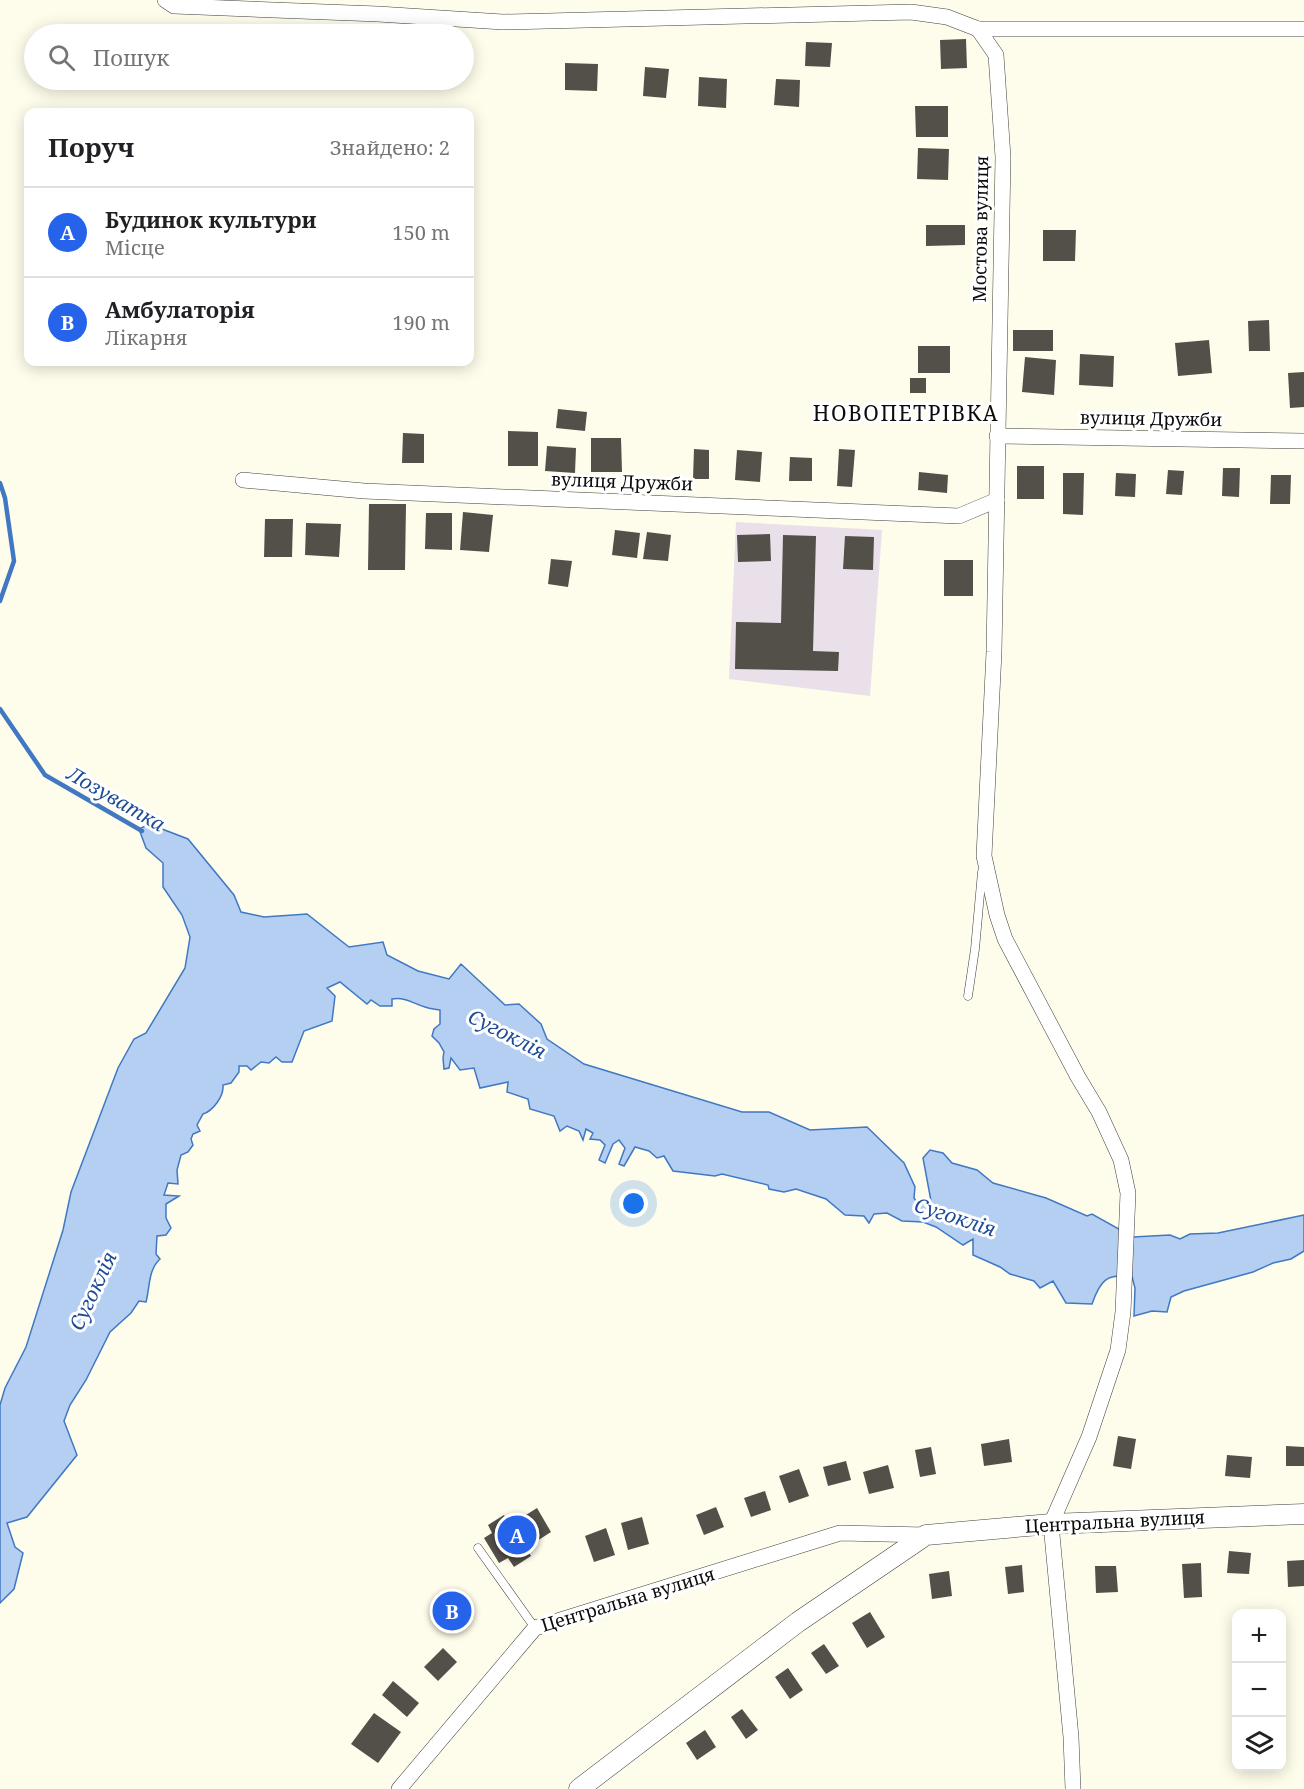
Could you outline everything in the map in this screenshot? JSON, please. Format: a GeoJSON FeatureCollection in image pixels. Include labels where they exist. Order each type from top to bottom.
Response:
{"type":"FeatureCollection","features":[{"type":"Feature","properties":{"kind":"street"},"geometry":{"type":"LineString","coordinates":[[165,0],[174,6],[378,14],[503,22],[911,12],[947,17],[978,29],[1304,29]]}},
{"type":"Feature","properties":{"kind":"street","name":"Мостова вулиця"},"geometry":{"type":"LineString","coordinates":[[978,29],[996,55],[1003,157],[994,652],[984,856],[997,915],[1005,939],[1099,1112],[1121,1160],[1128,1193],[1122,1332],[1118,1350],[1089,1437],[1051,1524]]}},
{"type":"Feature","properties":{"kind":"street","name":"вулиця Дружби"},"geometry":{"type":"LineString","coordinates":[[997,436],[1304,441]]}},
{"type":"Feature","properties":{"kind":"street","name":"вулиця Дружби"},"geometry":{"type":"LineString","coordinates":[[243,480],[364,491],[959,516],[997,500]]}},
{"type":"Feature","properties":{"kind":"street","name":"Центральна вулиця"},"geometry":{"type":"LineString","coordinates":[[399,1789],[535,1628],[840,1533],[926,1535],[1051,1524],[1304,1514]]}},
{"type":"Feature","properties":{"kind":"street"},"geometry":{"type":"LineString","coordinates":[[1051,1524],[1071,1737],[1073,1789]]}},
{"type":"Feature","properties":{"kind":"street","name":"Центральна вулиця"},"geometry":{"type":"LineString","coordinates":[[579,1789],[798,1622],[926,1535]]}},
{"type":"Feature","properties":{"kind":"lane"},"geometry":{"type":"LineString","coordinates":[[968,996],[984,856]]}},
{"type":"Feature","properties":{"kind":"lane"},"geometry":{"type":"LineString","coordinates":[[478,1548],[535,1628]]}},
{"type":"Feature","properties":{"kind":"shaded area"},"geometry":{"type":"Polygon","coordinates":[[[736,522],[882,530],[870,696],[729,679],[736,522]]]}},
{"type":"Feature","properties":{"kind":"water","name":"Сугоклія"},"geometry":{"type":"Polygon","coordinates":[[[149,824],[188,839],[234,895],[241,912],[264,917],[307,914],[349,947],[383,942],[387,955],[418,971],[449,979],[461,964],[505,1005],[519,1004],[541,1024],[547,1039],[584,1064],[742,1112],[769,1112],[810,1130],[867,1127],[904,1163],[915,1187],[914,1198],[918,1204],[931,1201],[923,1158],[930,1150],[943,1153],[952,1163],[977,1170],[993,1183],[1046,1198],[1087,1216],[1092,1214],[1133,1237],[1170,1235],[1180,1239],[1190,1234],[1218,1233],[1304,1215],[1304,1251],[1291,1259],[1273,1263],[1253,1272],[1184,1291],[1171,1297],[1167,1312],[1152,1311],[1134,1316],[1135,1288],[1132,1277],[1123,1276],[1105,1280],[1092,1304],[1066,1303],[1053,1281],[1040,1288],[1034,1281],[1010,1274],[973,1255],[973,1239],[963,1245],[936,1227],[923,1222],[902,1221],[887,1213],[874,1214],[869,1223],[864,1216],[845,1215],[826,1199],[796,1189],[784,1192],[769,1189],[768,1185],[722,1174],[715,1176],[673,1171],[664,1156],[657,1158],[649,1151],[635,1147],[624,1166],[619,1164],[625,1148],[619,1140],[613,1144],[605,1163],[599,1160],[605,1145],[600,1140],[590,1139],[593,1133],[586,1129],[583,1140],[579,1131],[567,1126],[560,1131],[554,1116],[530,1109],[528,1099],[507,1092],[508,1082],[480,1088],[474,1068],[460,1070],[451,1058],[449,1068],[444,1069],[444,1052],[432,1036],[434,1029],[440,1024],[440,1010],[401,999],[392,999],[392,1006],[380,1006],[371,1000],[367,1004],[340,982],[327,988],[335,996],[332,1021],[304,1031],[292,1062],[282,1062],[276,1057],[269,1063],[261,1062],[251,1070],[247,1066],[239,1066],[239,1072],[231,1083],[223,1085],[222,1094],[217,1103],[203,1114],[197,1125],[200,1131],[193,1134],[191,1139],[193,1145],[188,1152],[181,1155],[177,1170],[178,1184],[168,1183],[164,1195],[179,1196],[166,1204],[166,1218],[171,1228],[166,1235],[157,1236],[156,1254],[160,1259],[151,1273],[146,1302],[139,1301],[131,1313],[110,1332],[86,1380],[70,1405],[64,1421],[77,1455],[27,1517],[7,1523],[15,1547],[23,1553],[14,1589],[0,1603],[0,1405],[5,1388],[26,1347],[63,1230],[71,1192],[118,1068],[134,1039],[146,1033],[185,968],[190,937],[182,915],[163,887],[163,863],[146,848],[139,829],[149,824]]]}},
{"type":"Feature","properties":{"kind":"building"},"geometry":{"type":"Polygon","coordinates":[[[966,39],[967,68],[941,69],[940,40],[966,39]]]}},
{"type":"Feature","properties":{"kind":"building"},"geometry":{"type":"Polygon","coordinates":[[[806,42],[832,43],[830,67],[805,66],[806,42]]]}},
{"type":"Feature","properties":{"kind":"building"},"geometry":{"type":"Polygon","coordinates":[[[565,63],[598,64],[597,91],[565,90],[565,63]]]}},
{"type":"Feature","properties":{"kind":"building"},"geometry":{"type":"Polygon","coordinates":[[[645,67],[669,69],[666,98],[643,96],[645,67]]]}},
{"type":"Feature","properties":{"kind":"building"},"geometry":{"type":"Polygon","coordinates":[[[699,77],[727,79],[726,108],[698,106],[699,77]]]}},
{"type":"Feature","properties":{"kind":"building"},"geometry":{"type":"Polygon","coordinates":[[[776,79],[800,80],[799,107],[774,105],[776,79]]]}},
{"type":"Feature","properties":{"kind":"building"},"geometry":{"type":"Polygon","coordinates":[[[915,106],[948,106],[948,137],[916,137],[915,106]]]}},
{"type":"Feature","properties":{"kind":"building"},"geometry":{"type":"Polygon","coordinates":[[[918,148],[949,149],[948,180],[917,179],[918,148]]]}},
{"type":"Feature","properties":{"kind":"building"},"geometry":{"type":"Polygon","coordinates":[[[926,225],[965,225],[965,245],[926,246],[926,225]]]}},
{"type":"Feature","properties":{"kind":"building"},"geometry":{"type":"Polygon","coordinates":[[[1043,230],[1076,230],[1075,261],[1043,261],[1043,230]]]}},
{"type":"Feature","properties":{"kind":"building"},"geometry":{"type":"Polygon","coordinates":[[[1269,320],[1270,351],[1249,351],[1248,321],[1269,320]]]}},
{"type":"Feature","properties":{"kind":"building"},"geometry":{"type":"Polygon","coordinates":[[[1013,330],[1053,330],[1053,351],[1013,351],[1013,330]]]}},
{"type":"Feature","properties":{"kind":"building"},"geometry":{"type":"Polygon","coordinates":[[[1209,340],[1212,373],[1178,376],[1175,343],[1209,340]]]}},
{"type":"Feature","properties":{"kind":"building"},"geometry":{"type":"Polygon","coordinates":[[[918,346],[950,346],[950,373],[918,373],[918,346]]]}},
{"type":"Feature","properties":{"kind":"building"},"geometry":{"type":"Polygon","coordinates":[[[1080,354],[1114,356],[1113,387],[1079,385],[1080,354]]]}},
{"type":"Feature","properties":{"kind":"building"},"geometry":{"type":"Polygon","coordinates":[[[1025,357],[1056,360],[1054,395],[1022,392],[1025,357]]]}},
{"type":"Feature","properties":{"kind":"building"},"geometry":{"type":"Polygon","coordinates":[[[1304,372],[1304,407],[1290,408],[1288,373],[1304,372]]]}},
{"type":"Feature","properties":{"kind":"building"},"geometry":{"type":"Polygon","coordinates":[[[910,378],[926,378],[926,393],[910,393],[910,378]]]}},
{"type":"Feature","properties":{"kind":"building"},"geometry":{"type":"Polygon","coordinates":[[[558,409],[587,412],[585,431],[556,428],[558,409]]]}},
{"type":"Feature","properties":{"kind":"building"},"geometry":{"type":"Polygon","coordinates":[[[508,431],[538,432],[538,466],[508,466],[508,431]]]}},
{"type":"Feature","properties":{"kind":"building"},"geometry":{"type":"Polygon","coordinates":[[[403,433],[424,434],[424,463],[402,463],[403,433]]]}},
{"type":"Feature","properties":{"kind":"building"},"geometry":{"type":"Polygon","coordinates":[[[591,438],[621,438],[622,472],[591,472],[591,438]]]}},
{"type":"Feature","properties":{"kind":"building"},"geometry":{"type":"Polygon","coordinates":[[[547,446],[576,448],[575,473],[545,471],[547,446]]]}},
{"type":"Feature","properties":{"kind":"building"},"geometry":{"type":"Polygon","coordinates":[[[694,449],[709,450],[709,479],[693,479],[694,449]]]}},
{"type":"Feature","properties":{"kind":"building"},"geometry":{"type":"Polygon","coordinates":[[[839,449],[855,450],[852,487],[837,486],[839,449]]]}},
{"type":"Feature","properties":{"kind":"building"},"geometry":{"type":"Polygon","coordinates":[[[737,450],[762,452],[760,482],[735,480],[737,450]]]}},
{"type":"Feature","properties":{"kind":"building"},"geometry":{"type":"Polygon","coordinates":[[[790,457],[812,458],[812,481],[789,481],[790,457]]]}},
{"type":"Feature","properties":{"kind":"building"},"geometry":{"type":"Polygon","coordinates":[[[1017,466],[1044,466],[1044,499],[1017,499],[1017,466]]]}},
{"type":"Feature","properties":{"kind":"building"},"geometry":{"type":"Polygon","coordinates":[[[1223,468],[1240,468],[1239,497],[1222,496],[1223,468]]]}},
{"type":"Feature","properties":{"kind":"building"},"geometry":{"type":"Polygon","coordinates":[[[1168,470],[1184,471],[1182,495],[1166,494],[1168,470]]]}},
{"type":"Feature","properties":{"kind":"building"},"geometry":{"type":"Polygon","coordinates":[[[919,472],[948,475],[947,493],[918,490],[919,472]]]}},
{"type":"Feature","properties":{"kind":"building"},"geometry":{"type":"Polygon","coordinates":[[[1063,473],[1084,473],[1083,515],[1063,514],[1063,473]]]}},
{"type":"Feature","properties":{"kind":"building"},"geometry":{"type":"Polygon","coordinates":[[[1116,473],[1136,474],[1135,497],[1115,496],[1116,473]]]}},
{"type":"Feature","properties":{"kind":"building"},"geometry":{"type":"Polygon","coordinates":[[[1271,475],[1291,475],[1290,504],[1270,504],[1271,475]]]}},
{"type":"Feature","properties":{"kind":"building"},"geometry":{"type":"Polygon","coordinates":[[[369,504],[406,504],[405,570],[368,570],[369,504]]]}},
{"type":"Feature","properties":{"kind":"building"},"geometry":{"type":"Polygon","coordinates":[[[463,512],[493,515],[489,552],[460,550],[463,512]]]}},
{"type":"Feature","properties":{"kind":"building"},"geometry":{"type":"Polygon","coordinates":[[[426,513],[452,513],[452,550],[425,549],[426,513]]]}},
{"type":"Feature","properties":{"kind":"building"},"geometry":{"type":"Polygon","coordinates":[[[265,519],[293,519],[292,557],[264,557],[265,519]]]}},
{"type":"Feature","properties":{"kind":"building"},"geometry":{"type":"Polygon","coordinates":[[[306,523],[341,524],[339,557],[305,555],[306,523]]]}},
{"type":"Feature","properties":{"kind":"building"},"geometry":{"type":"Polygon","coordinates":[[[615,530],[640,533],[637,558],[612,555],[615,530]]]}},
{"type":"Feature","properties":{"kind":"building"},"geometry":{"type":"Polygon","coordinates":[[[647,532],[671,535],[668,561],[643,559],[647,532]]]}},
{"type":"Feature","properties":{"kind":"building"},"geometry":{"type":"Polygon","coordinates":[[[770,534],[771,561],[738,562],[737,535],[770,534]]]}},
{"type":"Feature","properties":{"kind":"building"},"geometry":{"type":"Polygon","coordinates":[[[783,535],[816,536],[813,651],[839,652],[838,671],[735,669],[736,622],[781,623],[783,535]]]}},
{"type":"Feature","properties":{"kind":"building"},"geometry":{"type":"Polygon","coordinates":[[[845,536],[874,537],[873,570],[843,569],[845,536]]]}},
{"type":"Feature","properties":{"kind":"building"},"geometry":{"type":"Polygon","coordinates":[[[551,559],[572,561],[568,587],[548,584],[551,559]]]}},
{"type":"Feature","properties":{"kind":"building"},"geometry":{"type":"Polygon","coordinates":[[[944,560],[973,560],[973,596],[944,596],[944,560]]]}},
{"type":"Feature","properties":{"kind":"building"},"geometry":{"type":"Polygon","coordinates":[[[1118,1436],[1136,1439],[1131,1469],[1113,1466],[1118,1436]]]}},
{"type":"Feature","properties":{"kind":"building"},"geometry":{"type":"Polygon","coordinates":[[[1009,1439],[1012,1462],[984,1466],[981,1444],[1009,1439]]]}},
{"type":"Feature","properties":{"kind":"building"},"geometry":{"type":"Polygon","coordinates":[[[1286,1446],[1304,1447],[1304,1466],[1286,1466],[1286,1446]]]}},
{"type":"Feature","properties":{"kind":"building"},"geometry":{"type":"Polygon","coordinates":[[[931,1447],[936,1474],[920,1477],[915,1450],[931,1447]]]}},
{"type":"Feature","properties":{"kind":"building"},"geometry":{"type":"Polygon","coordinates":[[[1227,1455],[1252,1457],[1250,1478],[1225,1476],[1227,1455]]]}},
{"type":"Feature","properties":{"kind":"building"},"geometry":{"type":"Polygon","coordinates":[[[846,1461],[851,1480],[828,1486],[823,1467],[846,1461]]]}},
{"type":"Feature","properties":{"kind":"building"},"geometry":{"type":"Polygon","coordinates":[[[888,1465],[894,1488],[869,1494],[863,1472],[888,1465]]]}},
{"type":"Feature","properties":{"kind":"building"},"geometry":{"type":"Polygon","coordinates":[[[799,1469],[809,1496],[789,1503],[779,1476],[799,1469]]]}},
{"type":"Feature","properties":{"kind":"building"},"geometry":{"type":"Polygon","coordinates":[[[765,1491],[771,1510],[751,1517],[744,1498],[765,1491]]]}},
{"type":"Feature","properties":{"kind":"building"},"geometry":{"type":"Polygon","coordinates":[[[716,1507],[724,1527],[704,1535],[696,1515],[716,1507]]]}},
{"type":"Feature","properties":{"kind":"building"},"geometry":{"type":"Polygon","coordinates":[[[537,1508],[551,1532],[526,1548],[531,1556],[514,1567],[508,1558],[499,1563],[484,1538],[492,1533],[488,1525],[504,1515],[510,1525],[537,1508]]]}},
{"type":"Feature","properties":{"kind":"building"},"geometry":{"type":"Polygon","coordinates":[[[642,1517],[649,1544],[628,1550],[621,1523],[642,1517]]]}},
{"type":"Feature","properties":{"kind":"building"},"geometry":{"type":"Polygon","coordinates":[[[606,1528],[615,1555],[594,1562],[585,1536],[606,1528]]]}},
{"type":"Feature","properties":{"kind":"building"},"geometry":{"type":"Polygon","coordinates":[[[1229,1551],[1251,1553],[1249,1574],[1227,1573],[1229,1551]]]}},
{"type":"Feature","properties":{"kind":"building"},"geometry":{"type":"Polygon","coordinates":[[[1304,1560],[1304,1586],[1288,1587],[1287,1561],[1304,1560]]]}},
{"type":"Feature","properties":{"kind":"building"},"geometry":{"type":"Polygon","coordinates":[[[1201,1563],[1202,1597],[1184,1598],[1182,1564],[1201,1563]]]}},
{"type":"Feature","properties":{"kind":"building"},"geometry":{"type":"Polygon","coordinates":[[[1022,1565],[1024,1592],[1008,1594],[1005,1567],[1022,1565]]]}},
{"type":"Feature","properties":{"kind":"building"},"geometry":{"type":"Polygon","coordinates":[[[1095,1566],[1116,1566],[1118,1592],[1096,1593],[1095,1566]]]}},
{"type":"Feature","properties":{"kind":"building"},"geometry":{"type":"Polygon","coordinates":[[[949,1571],[952,1596],[932,1599],[929,1574],[949,1571]]]}},
{"type":"Feature","properties":{"kind":"building"},"geometry":{"type":"Polygon","coordinates":[[[454,1591],[473,1615],[451,1632],[432,1608],[454,1591]]]}},
{"type":"Feature","properties":{"kind":"building"},"geometry":{"type":"Polygon","coordinates":[[[870,1612],[885,1637],[867,1648],[852,1623],[870,1612]]]}},
{"type":"Feature","properties":{"kind":"building"},"geometry":{"type":"Polygon","coordinates":[[[824,1644],[839,1666],[826,1674],[811,1653],[824,1644]]]}},
{"type":"Feature","properties":{"kind":"building"},"geometry":{"type":"Polygon","coordinates":[[[443,1648],[457,1662],[438,1681],[424,1667],[443,1648]]]}},
{"type":"Feature","properties":{"kind":"building"},"geometry":{"type":"Polygon","coordinates":[[[788,1668],[803,1690],[790,1699],[775,1677],[788,1668]]]}},
{"type":"Feature","properties":{"kind":"building"},"geometry":{"type":"Polygon","coordinates":[[[393,1681],[419,1703],[407,1717],[382,1695],[393,1681]]]}},
{"type":"Feature","properties":{"kind":"building"},"geometry":{"type":"Polygon","coordinates":[[[742,1709],[758,1730],[746,1739],[731,1717],[742,1709]]]}},
{"type":"Feature","properties":{"kind":"building"},"geometry":{"type":"Polygon","coordinates":[[[374,1713],[401,1732],[378,1763],[351,1744],[374,1713]]]}},
{"type":"Feature","properties":{"kind":"building"},"geometry":{"type":"Polygon","coordinates":[[[705,1730],[716,1747],[697,1760],[686,1743],[705,1730]]]}},
{"type":"Feature","properties":{"kind":"waterway","name":"Лозуватка"},"geometry":{"type":"LineString","coordinates":[[0,483],[5,498],[14,561],[0,601]]}},
{"type":"Feature","properties":{"kind":"waterway","name":"Лозуватка"},"geometry":{"type":"LineString","coordinates":[[0,709],[45,775],[142,831]]}},
{"type":"Feature","properties":{"kind":"place","name":"Будинок культури"},"geometry":{"type":"Point","coordinates":[517,1535]}},
{"type":"Feature","properties":{"kind":"place","name":"Амбулаторія"},"geometry":{"type":"Point","coordinates":[452,1611]}},
{"type":"Feature","properties":{"kind":"district","name":"НОВОПЕТРІВКА"},"geometry":{"type":"Point","coordinates":[906,414]}}]}
